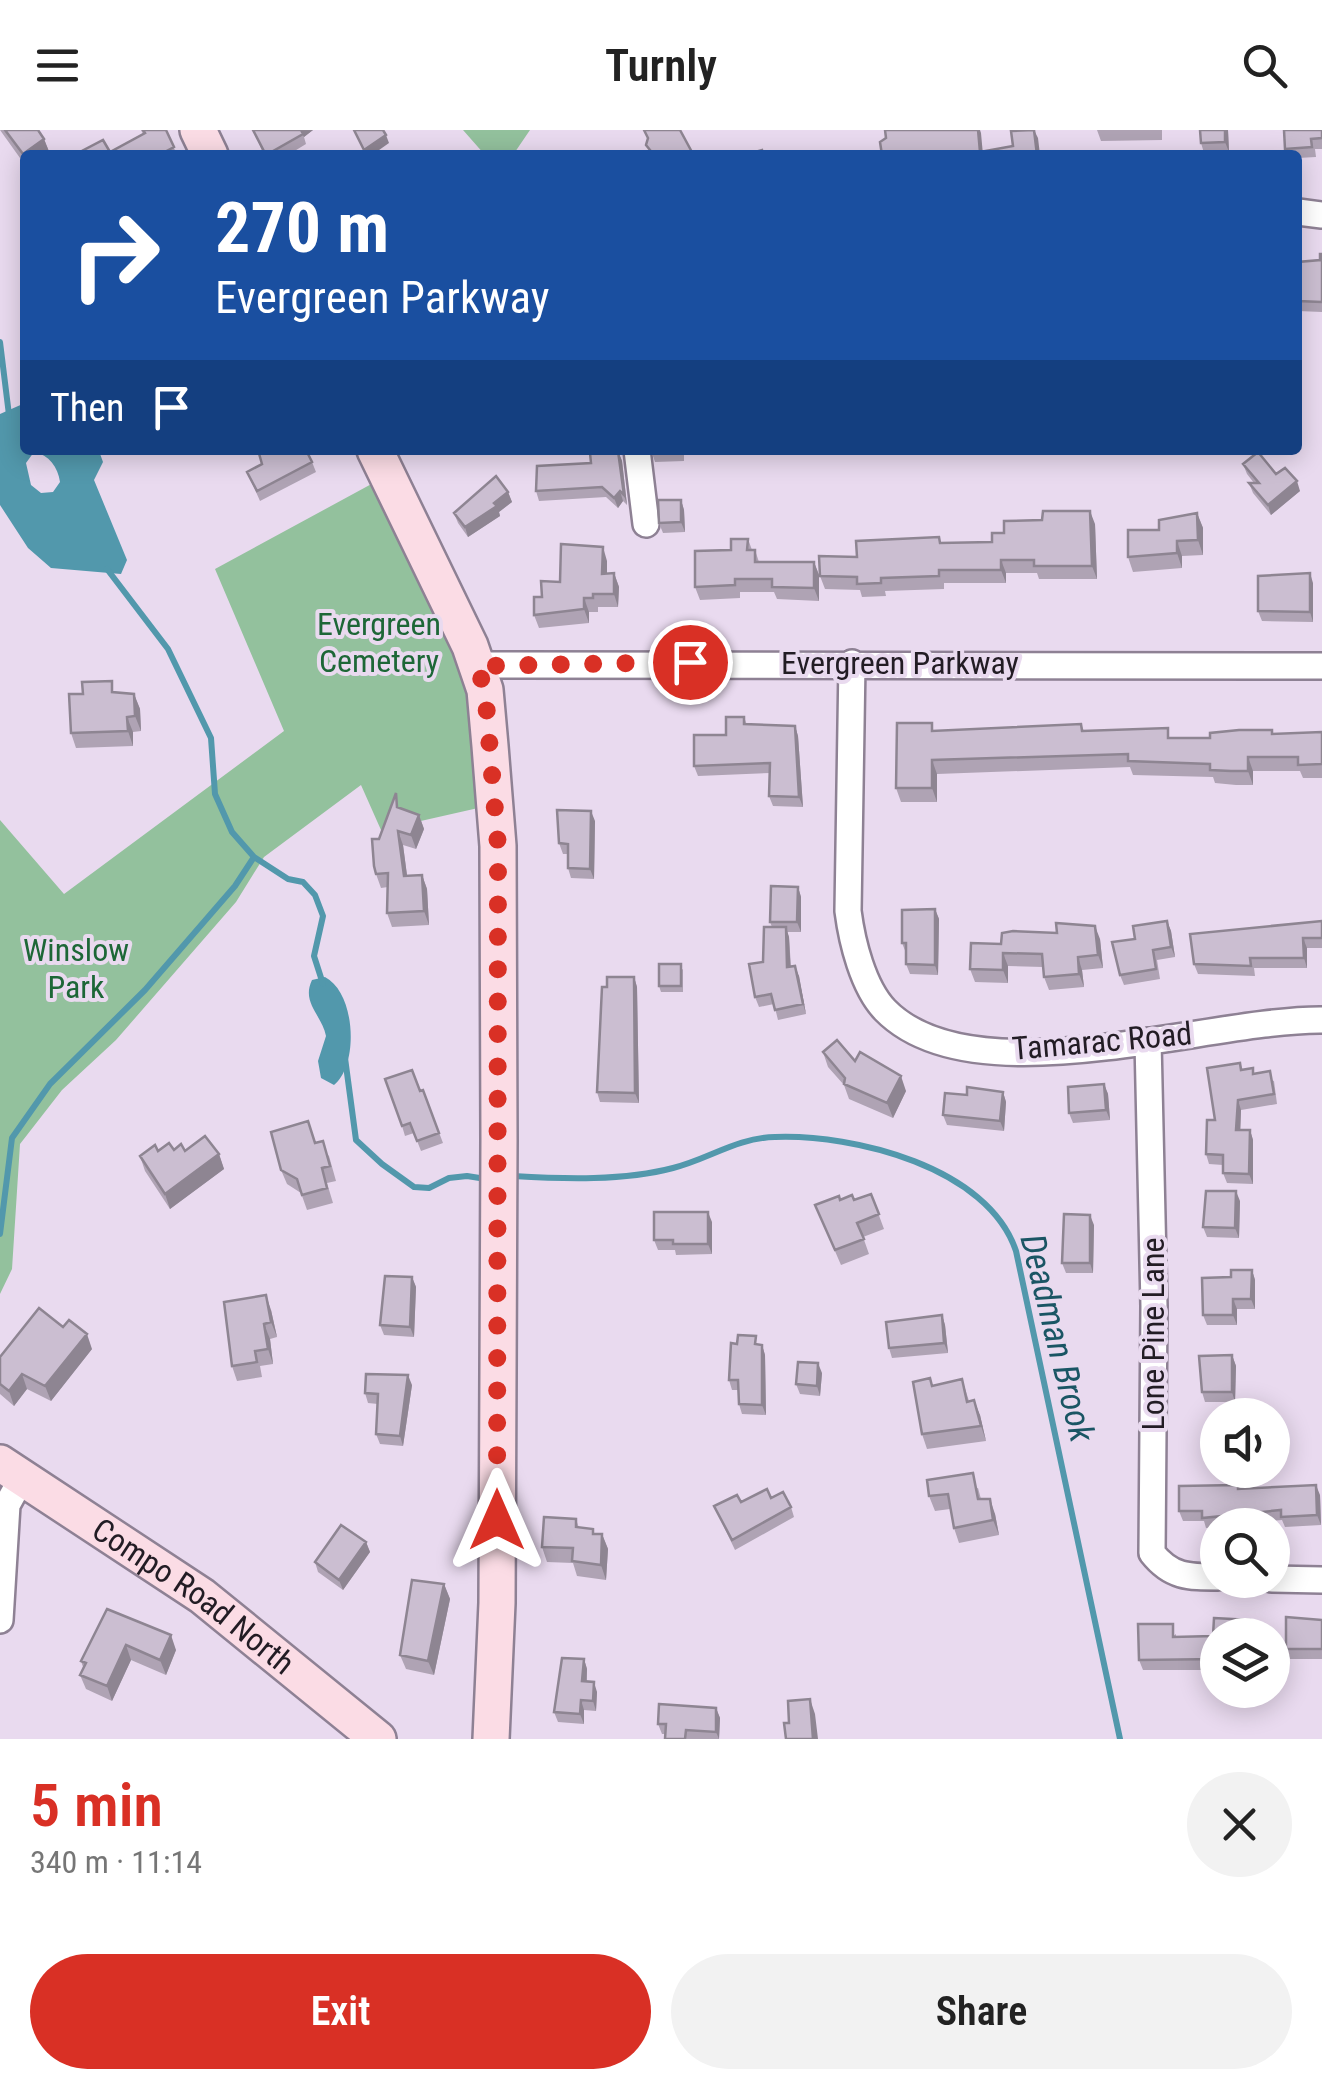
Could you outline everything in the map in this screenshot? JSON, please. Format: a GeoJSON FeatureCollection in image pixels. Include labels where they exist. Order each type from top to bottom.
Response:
{"type":"FeatureCollection","features":[{"type":"Feature","properties":{"kind":"main road"},"geometry":{"type":"LineString","coordinates":[[378,455],[477,666],[486,701],[498,846],[497,1603],[490,1739]]}},
{"type":"Feature","properties":{"kind":"main road","name":"Compo Road North"},"geometry":{"type":"LineString","coordinates":[[11,1470],[249,1630],[378,1739]]}},
{"type":"Feature","properties":{"kind":"street"},"geometry":{"type":"LineString","coordinates":[[638,455],[646,524]]}},
{"type":"Feature","properties":{"kind":"street","name":"Tamarac Road"},"geometry":{"type":"LineString","coordinates":[[852,663],[848,911],[851,934],[868,982],[885,1010],[917,1031],[957,1047],[1072,1051],[1283,1020],[1322,1020]]}},
{"type":"Feature","properties":{"kind":"street","name":"Evergreen Parkway"},"geometry":{"type":"LineString","coordinates":[[477,666],[1322,666]]}},
{"type":"Feature","properties":{"kind":"street","name":"Lone Pine Lane"},"geometry":{"type":"LineString","coordinates":[[1148,1041],[1154,1306],[1152,1553],[1166,1571],[1200,1578]]}},
{"type":"Feature","properties":{"kind":"street"},"geometry":{"type":"LineString","coordinates":[[0,1620],[11,1470]]}},
{"type":"Feature","properties":{"kind":"street"},"geometry":{"type":"LineString","coordinates":[[1290,1579],[1322,1580]]}},
{"type":"Feature","properties":{"kind":"green space"},"geometry":{"type":"Polygon","coordinates":[[[463,130],[530,130],[516,150],[481,150],[463,130]]]}},
{"type":"Feature","properties":{"kind":"green space","name":"Winslow Park"},"geometry":{"type":"Polygon","coordinates":[[[377,481],[469,675],[487,806],[381,830],[361,785],[264,857],[236,902],[116,1040],[62,1090],[20,1144],[12,1269],[0,1294],[0,820],[64,894],[284,731],[215,569],[377,481]]]}},
{"type":"Feature","properties":{"kind":"water"},"geometry":{"type":"Polygon","coordinates":[[[20,405],[20,455],[32,455],[26,463],[31,485],[41,493],[53,492],[60,482],[52,462],[41,455],[100,455],[103,462],[94,480],[127,560],[121,574],[51,568],[28,548],[0,505],[0,414],[20,405]]]}},
{"type":"Feature","properties":{"kind":"water"},"geometry":{"type":"Polygon","coordinates":[[[325,977],[343,998],[350,1029],[348,1062],[334,1085],[321,1078],[318,1061],[326,1036],[309,996],[312,980],[325,977]]]}},
{"type":"Feature","properties":{"kind":"building"},"geometry":{"type":"Polygon","coordinates":[[[5,130],[38,130],[44,139],[29,150],[20,150],[5,130]]]}},
{"type":"Feature","properties":{"kind":"building"},"geometry":{"type":"Polygon","coordinates":[[[143,130],[166,130],[174,147],[114,150],[145,133],[143,130]]]}},
{"type":"Feature","properties":{"kind":"building"},"geometry":{"type":"Polygon","coordinates":[[[253,130],[301,130],[303,134],[275,150],[263,150],[253,130]]]}},
{"type":"Feature","properties":{"kind":"building"},"geometry":{"type":"Polygon","coordinates":[[[354,130],[383,130],[386,135],[364,150],[354,130]]]}},
{"type":"Feature","properties":{"kind":"building"},"geometry":{"type":"Polygon","coordinates":[[[644,130],[680,130],[691,150],[650,150],[646,145],[644,130]]]}},
{"type":"Feature","properties":{"kind":"building"},"geometry":{"type":"Polygon","coordinates":[[[885,130],[978,130],[980,150],[881,150],[880,142],[886,138],[885,130]]]}},
{"type":"Feature","properties":{"kind":"building"},"geometry":{"type":"Polygon","coordinates":[[[1034,130],[1036,150],[991,150],[1013,146],[1011,131],[1034,130]]]}},
{"type":"Feature","properties":{"kind":"building"},"geometry":{"type":"Polygon","coordinates":[[[1200,130],[1225,130],[1225,142],[1201,143],[1200,130]]]}},
{"type":"Feature","properties":{"kind":"building"},"geometry":{"type":"Polygon","coordinates":[[[1284,130],[1322,130],[1322,138],[1311,139],[1312,147],[1285,149],[1284,130]]]}},
{"type":"Feature","properties":{"kind":"building"},"geometry":{"type":"Polygon","coordinates":[[[103,140],[109,150],[84,150],[103,140]]]}},
{"type":"Feature","properties":{"kind":"building"},"geometry":{"type":"Polygon","coordinates":[[[1322,254],[1322,302],[1302,301],[1302,262],[1320,260],[1322,254]]]}},
{"type":"Feature","properties":{"kind":"building"},"geometry":{"type":"Polygon","coordinates":[[[259,455],[308,455],[312,462],[257,491],[247,472],[262,464],[259,455]]]}},
{"type":"Feature","properties":{"kind":"building"},"geometry":{"type":"Polygon","coordinates":[[[590,455],[619,455],[624,495],[620,491],[614,498],[602,487],[536,491],[537,466],[591,463],[590,455]]]}},
{"type":"Feature","properties":{"kind":"building"},"geometry":{"type":"Polygon","coordinates":[[[1260,455],[1276,474],[1285,468],[1297,481],[1268,505],[1249,483],[1259,483],[1243,464],[1260,455]]]}},
{"type":"Feature","properties":{"kind":"building"},"geometry":{"type":"Polygon","coordinates":[[[496,476],[508,492],[494,503],[497,506],[465,527],[454,513],[496,476]]]}},
{"type":"Feature","properties":{"kind":"building"},"geometry":{"type":"Polygon","coordinates":[[[658,500],[681,500],[681,522],[659,523],[658,500]]]}},
{"type":"Feature","properties":{"kind":"building"},"geometry":{"type":"Polygon","coordinates":[[[1043,511],[1090,511],[1092,566],[1034,566],[1034,560],[1001,560],[1001,570],[939,570],[939,576],[881,578],[881,583],[857,584],[857,577],[820,576],[819,556],[857,557],[856,541],[939,537],[940,543],[992,542],[992,533],[1004,533],[1004,521],[1042,520],[1043,511]]]}},
{"type":"Feature","properties":{"kind":"building"},"geometry":{"type":"Polygon","coordinates":[[[1197,513],[1198,540],[1177,541],[1177,553],[1128,557],[1128,530],[1159,530],[1159,520],[1197,513]]]}},
{"type":"Feature","properties":{"kind":"building"},"geometry":{"type":"Polygon","coordinates":[[[731,539],[748,539],[747,550],[755,550],[755,562],[814,562],[814,588],[772,587],[772,579],[735,579],[735,585],[695,587],[695,551],[731,550],[731,539]]]}},
{"type":"Feature","properties":{"kind":"building"},"geometry":{"type":"Polygon","coordinates":[[[561,544],[603,547],[602,574],[614,573],[614,594],[584,598],[584,609],[534,615],[534,597],[542,597],[541,581],[560,582],[561,544]]]}},
{"type":"Feature","properties":{"kind":"building"},"geometry":{"type":"Polygon","coordinates":[[[1310,573],[1310,612],[1258,611],[1258,576],[1310,573]]]}},
{"type":"Feature","properties":{"kind":"building"},"geometry":{"type":"Polygon","coordinates":[[[112,681],[112,692],[134,694],[135,716],[127,717],[128,731],[71,733],[69,694],[83,694],[82,682],[112,681]]]}},
{"type":"Feature","properties":{"kind":"building"},"geometry":{"type":"Polygon","coordinates":[[[726,717],[744,717],[744,724],[795,726],[799,797],[769,796],[770,763],[694,766],[694,735],[726,735],[726,717]]]}},
{"type":"Feature","properties":{"kind":"building"},"geometry":{"type":"Polygon","coordinates":[[[897,723],[932,723],[932,731],[1081,724],[1082,731],[1168,728],[1168,738],[1210,738],[1210,733],[1239,730],[1272,730],[1272,734],[1322,732],[1322,764],[1298,765],[1298,757],[1248,757],[1248,771],[1210,770],[1210,764],[1128,761],[1128,754],[932,760],[932,788],[896,788],[897,723]]]}},
{"type":"Feature","properties":{"kind":"building"},"geometry":{"type":"Polygon","coordinates":[[[396,793],[397,807],[419,815],[411,835],[398,831],[404,876],[422,875],[424,911],[387,913],[388,873],[376,874],[374,866],[372,839],[379,839],[396,793]]]}},
{"type":"Feature","properties":{"kind":"building"},"geometry":{"type":"Polygon","coordinates":[[[557,810],[591,811],[590,869],[568,868],[568,844],[559,843],[557,810]]]}},
{"type":"Feature","properties":{"kind":"building"},"geometry":{"type":"Polygon","coordinates":[[[771,886],[798,887],[797,922],[770,922],[771,886]]]}},
{"type":"Feature","properties":{"kind":"building"},"geometry":{"type":"Polygon","coordinates":[[[935,909],[935,965],[906,964],[902,910],[935,909]]]}},
{"type":"Feature","properties":{"kind":"building"},"geometry":{"type":"Polygon","coordinates":[[[1167,921],[1171,947],[1153,950],[1156,969],[1120,975],[1112,942],[1135,939],[1133,926],[1167,921]]]}},
{"type":"Feature","properties":{"kind":"building"},"geometry":{"type":"Polygon","coordinates":[[[1322,921],[1322,938],[1303,938],[1304,958],[1250,958],[1251,966],[1194,964],[1190,934],[1322,921]]]}},
{"type":"Feature","properties":{"kind":"building"},"geometry":{"type":"Polygon","coordinates":[[[1056,923],[1095,926],[1098,955],[1078,957],[1079,974],[1044,977],[1042,954],[1003,953],[1003,970],[970,969],[971,943],[1001,944],[1002,933],[1013,931],[1057,933],[1056,923]]]}},
{"type":"Feature","properties":{"kind":"building"},"geometry":{"type":"Polygon","coordinates":[[[764,927],[786,927],[787,967],[795,966],[803,1004],[775,1010],[771,994],[755,997],[749,964],[763,962],[764,927]]]}},
{"type":"Feature","properties":{"kind":"building"},"geometry":{"type":"Polygon","coordinates":[[[659,964],[681,964],[681,986],[659,986],[659,964]]]}},
{"type":"Feature","properties":{"kind":"building"},"geometry":{"type":"Polygon","coordinates":[[[607,977],[634,977],[635,1093],[597,1092],[602,987],[607,987],[607,977]]]}},
{"type":"Feature","properties":{"kind":"building"},"geometry":{"type":"Polygon","coordinates":[[[837,1040],[855,1061],[860,1052],[901,1076],[887,1103],[844,1084],[845,1078],[823,1052],[837,1040]]]}},
{"type":"Feature","properties":{"kind":"building"},"geometry":{"type":"Polygon","coordinates":[[[1240,1063],[1241,1070],[1253,1068],[1253,1074],[1270,1071],[1274,1094],[1238,1100],[1236,1130],[1250,1130],[1249,1174],[1223,1173],[1223,1155],[1206,1154],[1207,1120],[1215,1120],[1207,1068],[1240,1063]]]}},
{"type":"Feature","properties":{"kind":"building"},"geometry":{"type":"Polygon","coordinates":[[[412,1070],[439,1133],[417,1141],[410,1123],[402,1126],[385,1079],[412,1070]]]}},
{"type":"Feature","properties":{"kind":"building"},"geometry":{"type":"Polygon","coordinates":[[[1104,1084],[1106,1110],[1069,1113],[1068,1087],[1104,1084]]]}},
{"type":"Feature","properties":{"kind":"building"},"geometry":{"type":"Polygon","coordinates":[[[967,1087],[1003,1092],[1000,1121],[943,1115],[945,1093],[967,1095],[967,1087]]]}},
{"type":"Feature","properties":{"kind":"building"},"geometry":{"type":"Polygon","coordinates":[[[308,1121],[315,1143],[323,1141],[330,1166],[322,1168],[327,1188],[302,1195],[297,1179],[281,1170],[271,1132],[308,1121]]]}},
{"type":"Feature","properties":{"kind":"building"},"geometry":{"type":"Polygon","coordinates":[[[205,1136],[219,1154],[165,1194],[140,1156],[155,1145],[158,1151],[169,1143],[174,1150],[181,1144],[185,1151],[205,1136]]]}},
{"type":"Feature","properties":{"kind":"building"},"geometry":{"type":"Polygon","coordinates":[[[1206,1191],[1236,1191],[1235,1228],[1203,1227],[1206,1191]]]}},
{"type":"Feature","properties":{"kind":"building"},"geometry":{"type":"Polygon","coordinates":[[[871,1194],[879,1214],[857,1223],[864,1239],[835,1250],[815,1205],[839,1196],[840,1200],[852,1195],[854,1200],[871,1194]]]}},
{"type":"Feature","properties":{"kind":"building"},"geometry":{"type":"Polygon","coordinates":[[[654,1212],[708,1212],[708,1244],[654,1240],[654,1212]]]}},
{"type":"Feature","properties":{"kind":"building"},"geometry":{"type":"Polygon","coordinates":[[[1064,1214],[1090,1215],[1090,1263],[1062,1263],[1064,1214]]]}},
{"type":"Feature","properties":{"kind":"building"},"geometry":{"type":"Polygon","coordinates":[[[1231,1270],[1252,1270],[1251,1299],[1233,1299],[1233,1315],[1203,1315],[1202,1278],[1231,1277],[1231,1270]]]}},
{"type":"Feature","properties":{"kind":"building"},"geometry":{"type":"Polygon","coordinates":[[[385,1276],[412,1277],[410,1327],[380,1325],[385,1276]]]}},
{"type":"Feature","properties":{"kind":"building"},"geometry":{"type":"Polygon","coordinates":[[[266,1295],[271,1322],[264,1324],[268,1349],[255,1351],[257,1362],[232,1366],[224,1302],[266,1295]]]}},
{"type":"Feature","properties":{"kind":"building"},"geometry":{"type":"Polygon","coordinates":[[[39,1308],[63,1327],[69,1320],[87,1334],[45,1386],[22,1374],[9,1391],[0,1384],[0,1357],[39,1308]]]}},
{"type":"Feature","properties":{"kind":"building"},"geometry":{"type":"Polygon","coordinates":[[[942,1315],[944,1343],[889,1348],[886,1322],[942,1315]]]}},
{"type":"Feature","properties":{"kind":"building"},"geometry":{"type":"Polygon","coordinates":[[[738,1335],[756,1336],[755,1344],[762,1345],[762,1405],[739,1404],[738,1380],[729,1380],[731,1343],[737,1344],[738,1335]]]}},
{"type":"Feature","properties":{"kind":"building"},"geometry":{"type":"Polygon","coordinates":[[[1232,1355],[1232,1392],[1202,1392],[1199,1356],[1232,1355]]]}},
{"type":"Feature","properties":{"kind":"building"},"geometry":{"type":"Polygon","coordinates":[[[798,1362],[818,1363],[817,1386],[796,1384],[798,1362]]]}},
{"type":"Feature","properties":{"kind":"building"},"geometry":{"type":"Polygon","coordinates":[[[366,1374],[408,1375],[400,1436],[376,1434],[378,1394],[365,1393],[366,1374]]]}},
{"type":"Feature","properties":{"kind":"building"},"geometry":{"type":"Polygon","coordinates":[[[930,1378],[932,1386],[962,1379],[967,1402],[974,1400],[981,1426],[922,1434],[913,1382],[930,1378]]]}},
{"type":"Feature","properties":{"kind":"building"},"geometry":{"type":"Polygon","coordinates":[[[973,1473],[978,1499],[990,1499],[993,1520],[954,1528],[948,1494],[929,1496],[927,1480],[973,1473]]]}},
{"type":"Feature","properties":{"kind":"building"},"geometry":{"type":"Polygon","coordinates":[[[1316,1485],[1317,1515],[1290,1516],[1290,1508],[1179,1511],[1179,1486],[1238,1489],[1316,1485]]]}},
{"type":"Feature","properties":{"kind":"building"},"geometry":{"type":"Polygon","coordinates":[[[767,1489],[771,1498],[783,1492],[791,1507],[732,1540],[714,1506],[737,1495],[741,1502],[767,1489]]]}},
{"type":"Feature","properties":{"kind":"building"},"geometry":{"type":"Polygon","coordinates":[[[544,1517],[576,1519],[576,1527],[602,1534],[601,1565],[572,1561],[573,1548],[542,1547],[544,1517]]]}},
{"type":"Feature","properties":{"kind":"building"},"geometry":{"type":"Polygon","coordinates":[[[341,1525],[366,1542],[339,1580],[315,1562],[341,1525]]]}},
{"type":"Feature","properties":{"kind":"building"},"geometry":{"type":"Polygon","coordinates":[[[412,1580],[444,1584],[428,1661],[400,1655],[412,1580]]]}},
{"type":"Feature","properties":{"kind":"building"},"geometry":{"type":"Polygon","coordinates":[[[107,1609],[171,1635],[160,1660],[126,1645],[107,1686],[80,1675],[86,1663],[81,1661],[107,1609]]]}},
{"type":"Feature","properties":{"kind":"building"},"geometry":{"type":"Polygon","coordinates":[[[1286,1617],[1322,1620],[1322,1649],[1290,1649],[1290,1618],[1286,1617]]]}},
{"type":"Feature","properties":{"kind":"building"},"geometry":{"type":"Polygon","coordinates":[[[1138,1624],[1173,1624],[1173,1637],[1200,1636],[1200,1659],[1139,1660],[1138,1624]]]}},
{"type":"Feature","properties":{"kind":"building"},"geometry":{"type":"Polygon","coordinates":[[[562,1658],[584,1659],[582,1681],[594,1682],[593,1701],[581,1700],[580,1714],[554,1712],[562,1658]]]}},
{"type":"Feature","properties":{"kind":"building"},"geometry":{"type":"Polygon","coordinates":[[[810,1699],[813,1739],[786,1739],[788,1701],[810,1699]]]}},
{"type":"Feature","properties":{"kind":"building"},"geometry":{"type":"Polygon","coordinates":[[[659,1704],[716,1708],[716,1732],[686,1730],[685,1739],[665,1739],[666,1724],[658,1724],[659,1704]]]}},
{"type":"Feature","properties":{"kind":"waterway","name":"Deadman Brook"},"geometry":{"type":"LineString","coordinates":[[0,342],[9,415]]}},
{"type":"Feature","properties":{"kind":"waterway","name":"Deadman Brook"},"geometry":{"type":"LineString","coordinates":[[107,569],[168,649],[211,738],[215,794],[232,832],[254,857],[288,879],[303,882],[315,895],[323,916],[314,956],[323,984]]}},
{"type":"Feature","properties":{"kind":"waterway"},"geometry":{"type":"LineString","coordinates":[[0,1234],[12,1138],[50,1084],[145,990],[235,886],[254,857]]}},
{"type":"Feature","properties":{"kind":"waterway","name":"Deadman Brook"},"geometry":{"type":"LineString","coordinates":[[345,1058],[356,1140],[382,1164],[414,1187],[429,1188],[449,1178],[486,1179]]}},
{"type":"Feature","properties":{"kind":"waterway","name":"Deadman Brook"},"geometry":{"type":"LineString","coordinates":[[513,1176],[634,1175],[686,1164],[761,1138],[807,1138],[842,1142],[915,1161],[978,1197],[1001,1222],[1016,1251],[1120,1739]]}},
{"type":"Feature","properties":{"kind":"route"},"geometry":{"type":"LineString","coordinates":[[497,1520],[498,846],[485,690],[477,666],[690,662]]}},
{"type":"Feature","properties":{"kind":"park label","name":"Evergreen Cemetery"},"geometry":{"type":"Point","coordinates":[379,642]}}]}
